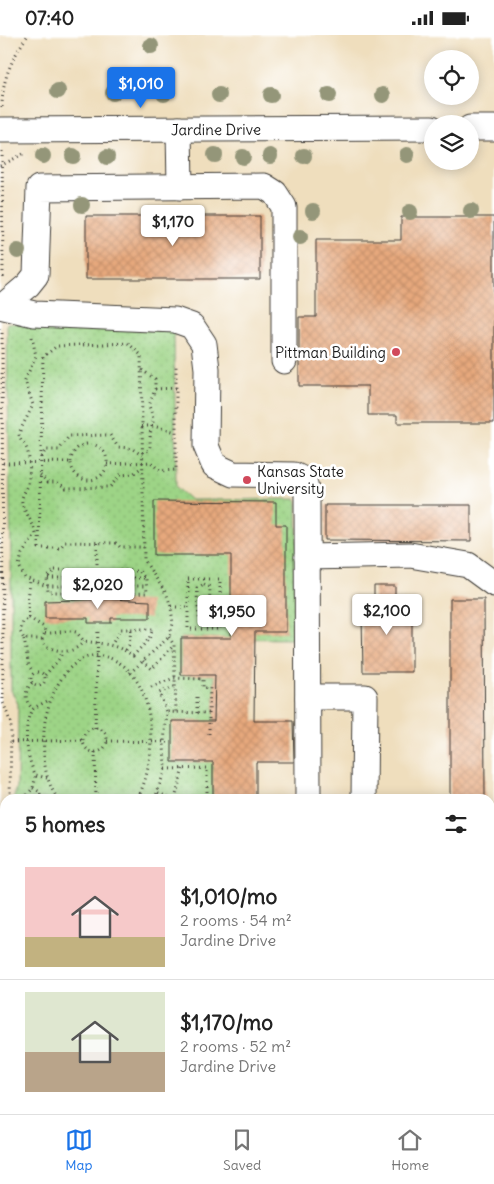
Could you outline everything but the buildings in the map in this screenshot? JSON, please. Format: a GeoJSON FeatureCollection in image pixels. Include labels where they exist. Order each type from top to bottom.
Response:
{"type":"FeatureCollection","features":[{"type":"Feature","properties":{"kind":"street"},"geometry":{"type":"LineString","coordinates":[[479,128],[494,128]]}},
{"type":"Feature","properties":{"kind":"street","name":"Jardine Drive"},"geometry":{"type":"LineString","coordinates":[[1,130],[179,129],[357,139],[424,129]]}},
{"type":"Feature","properties":{"kind":"street"},"geometry":{"type":"LineString","coordinates":[[179,129],[180,187]]}},
{"type":"Feature","properties":{"kind":"street"},"geometry":{"type":"LineString","coordinates":[[4,318],[36,275],[39,188],[264,186],[275,193],[284,207],[284,361]]}},
{"type":"Feature","properties":{"kind":"street"},"geometry":{"type":"LineString","coordinates":[[4,318],[34,314],[175,320],[192,326],[204,344],[207,369],[206,446],[214,465],[233,474],[294,475],[304,480],[307,495],[308,794]]}},
{"type":"Feature","properties":{"kind":"street"},"geometry":{"type":"LineString","coordinates":[[307,557],[410,555],[468,565],[494,584]]}},
{"type":"Feature","properties":{"kind":"street"},"geometry":{"type":"LineString","coordinates":[[308,697],[365,697],[364,794]]}},
{"type":"Feature","properties":{"kind":"path"},"geometry":{"type":"LineString","coordinates":[[10,794],[11,724],[3,702],[4,318],[1,130],[5,77],[12,58],[28,35]]}},
{"type":"Feature","properties":{"kind":"path"},"geometry":{"type":"LineString","coordinates":[[31,334],[36,356],[25,380],[33,405],[19,433],[22,444],[28,450],[29,463],[28,485],[22,499],[24,509],[32,519],[38,534]]}},
{"type":"Feature","properties":{"kind":"path"},"geometry":{"type":"LineString","coordinates":[[130,673],[169,637],[173,624],[167,595],[144,560],[144,547],[142,467],[141,355],[128,343],[57,346],[43,357],[39,548],[60,548],[65,542],[116,543],[120,547],[144,547]]}},
{"type":"Feature","properties":{"kind":"path"},"geometry":{"type":"LineString","coordinates":[[107,464],[151,462],[160,471],[176,470],[176,366]]}},
{"type":"Feature","properties":{"kind":"path"},"geometry":{"type":"LineString","coordinates":[[141,369],[155,379],[155,389],[149,406],[154,420],[149,450],[142,454]]}},
{"type":"Feature","properties":{"kind":"path"},"geometry":{"type":"LineString","coordinates":[[155,389],[176,389]]}},
{"type":"Feature","properties":{"kind":"path"},"geometry":{"type":"LineString","coordinates":[[33,405],[42,405]]}},
{"type":"Feature","properties":{"kind":"path"},"geometry":{"type":"LineString","coordinates":[[142,426],[153,426],[176,432]]}},
{"type":"Feature","properties":{"kind":"path"},"geometry":{"type":"LineString","coordinates":[[40,457],[46,450],[59,450],[69,436],[110,435],[118,447],[131,448],[142,454]]}},
{"type":"Feature","properties":{"kind":"path"},"geometry":{"type":"LineString","coordinates":[[89,444],[90,436]]}},
{"type":"Feature","properties":{"kind":"path"},"geometry":{"type":"LineString","coordinates":[[83,444],[89,444],[95,444],[105,452],[107,464],[103,474],[93,479],[82,479],[74,473],[70,462],[74,451],[83,444]]}},
{"type":"Feature","properties":{"kind":"path"},"geometry":{"type":"LineString","coordinates":[[3,463],[70,462]]}},
{"type":"Feature","properties":{"kind":"path"},"geometry":{"type":"LineString","coordinates":[[40,474],[48,482],[57,482],[66,488],[110,487],[120,475],[133,474],[142,467]]}},
{"type":"Feature","properties":{"kind":"path"},"geometry":{"type":"LineString","coordinates":[[89,479],[89,487]]}},
{"type":"Feature","properties":{"kind":"path"},"geometry":{"type":"LineString","coordinates":[[38,534],[22,554],[19,566],[25,579],[47,586],[97,588],[147,586]]}},
{"type":"Feature","properties":{"kind":"path"},"geometry":{"type":"LineString","coordinates":[[97,543],[97,588]]}},
{"type":"Feature","properties":{"kind":"path"},"geometry":{"type":"LineString","coordinates":[[55,570],[97,571],[140,571],[145,578],[147,593],[120,594],[97,588],[86,592],[48,592],[47,579],[55,570]]}},
{"type":"Feature","properties":{"kind":"path"},"geometry":{"type":"LineString","coordinates":[[47,579],[145,578]]}},
{"type":"Feature","properties":{"kind":"path"},"geometry":{"type":"LineString","coordinates":[[188,579],[204,579],[220,579],[220,629],[188,629],[188,579]]}},
{"type":"Feature","properties":{"kind":"path"},"geometry":{"type":"LineString","coordinates":[[204,579],[204,584]]}},
{"type":"Feature","properties":{"kind":"path"},"geometry":{"type":"LineString","coordinates":[[30,580],[28,602],[30,619]]}},
{"type":"Feature","properties":{"kind":"path"},"geometry":{"type":"LineString","coordinates":[[204,584],[197,588],[199,602],[197,611],[200,620],[205,621]]}},
{"type":"Feature","properties":{"kind":"path"},"geometry":{"type":"LineString","coordinates":[[204,584],[210,587],[211,611],[210,618],[205,621]]}},
{"type":"Feature","properties":{"kind":"path"},"geometry":{"type":"LineString","coordinates":[[171,607],[197,611]]}},
{"type":"Feature","properties":{"kind":"path"},"geometry":{"type":"LineString","coordinates":[[211,611],[220,611]]}},
{"type":"Feature","properties":{"kind":"path"},"geometry":{"type":"LineString","coordinates":[[33,709],[28,704],[25,695],[27,688],[32,683],[33,672],[29,666],[24,639],[20,631],[23,621],[30,619],[44,627],[45,633],[42,639],[45,646],[62,653],[79,647],[84,641]]}},
{"type":"Feature","properties":{"kind":"path"},"geometry":{"type":"LineString","coordinates":[[205,621],[205,629]]}},
{"type":"Feature","properties":{"kind":"path"},"geometry":{"type":"LineString","coordinates":[[96,728],[98,628]]}},
{"type":"Feature","properties":{"kind":"path"},"geometry":{"type":"LineString","coordinates":[[45,633],[57,634],[76,631],[84,641],[112,644],[126,650],[133,656],[149,639],[153,629],[121,629],[112,644]]}},
{"type":"Feature","properties":{"kind":"path"},"geometry":{"type":"LineString","coordinates":[[126,650],[129,645],[131,630]]}},
{"type":"Feature","properties":{"kind":"path"},"geometry":{"type":"LineString","coordinates":[[169,637],[174,645],[176,712]]}},
{"type":"Feature","properties":{"kind":"path"},"geometry":{"type":"LineString","coordinates":[[24,639],[42,639]]}},
{"type":"Feature","properties":{"kind":"path"},"geometry":{"type":"LineString","coordinates":[[144,661],[152,669],[174,645]]}},
{"type":"Feature","properties":{"kind":"path"},"geometry":{"type":"LineString","coordinates":[[32,683],[44,685],[46,681],[45,675],[52,664],[60,659],[62,653]]}},
{"type":"Feature","properties":{"kind":"path"},"geometry":{"type":"LineString","coordinates":[[55,794],[47,778],[44,741],[49,699],[57,684],[77,663],[98,657],[111,658],[130,673],[142,692],[147,707],[152,741],[148,775],[139,794]]}},
{"type":"Feature","properties":{"kind":"path"},"geometry":{"type":"LineString","coordinates":[[33,672],[45,675]]}},
{"type":"Feature","properties":{"kind":"path"},"geometry":{"type":"LineString","coordinates":[[151,687],[174,678],[202,679],[203,688],[210,689],[210,736]]}},
{"type":"Feature","properties":{"kind":"path"},"geometry":{"type":"LineString","coordinates":[[158,793],[166,769],[164,741],[167,712],[159,693],[174,687]]}},
{"type":"Feature","properties":{"kind":"path"},"geometry":{"type":"LineString","coordinates":[[197,697],[197,713]]}},
{"type":"Feature","properties":{"kind":"path"},"geometry":{"type":"LineString","coordinates":[[47,778],[36,775],[30,767],[28,741],[29,717],[33,709],[49,699]]}},
{"type":"Feature","properties":{"kind":"path"},"geometry":{"type":"LineString","coordinates":[[167,712],[209,713]]}},
{"type":"Feature","properties":{"kind":"path"},"geometry":{"type":"LineString","coordinates":[[96,728],[103,731],[107,741],[102,750],[95,752],[85,747],[83,740],[88,730],[96,728]]}},
{"type":"Feature","properties":{"kind":"path"},"geometry":{"type":"LineString","coordinates":[[11,742],[83,740]]}},
{"type":"Feature","properties":{"kind":"path"},"geometry":{"type":"LineString","coordinates":[[107,741],[172,741]]}},
{"type":"Feature","properties":{"kind":"path"},"geometry":{"type":"LineString","coordinates":[[95,752],[96,794]]}},
{"type":"Feature","properties":{"kind":"path"},"geometry":{"type":"LineString","coordinates":[[166,769],[207,769],[207,794]]}},
{"type":"Feature","properties":{"kind":"path"},"geometry":{"type":"LineString","coordinates":[[176,794],[183,769]]}},
{"type":"Feature","properties":{"kind":"path"},"geometry":{"type":"LineString","coordinates":[[29,794],[34,788],[36,775]]}},
{"type":"Feature","properties":{"kind":"path"},"geometry":{"type":"LineString","coordinates":[[34,788],[40,794]]}},
{"type":"Feature","properties":{"kind":"green space"},"geometry":{"type":"Polygon","coordinates":[[[7,323],[174,331],[176,487],[191,500],[297,499],[298,639],[181,638],[181,675],[215,675],[214,736],[202,736],[202,721],[173,721],[172,762],[202,762],[213,748],[213,794],[15,794],[17,788],[18,704],[11,690],[7,323]]]}},
{"type":"Feature","properties":{"kind":"place","name":"Pittman Building"},"geometry":{"type":"Point","coordinates":[396,352]}},
{"type":"Feature","properties":{"kind":"place","name":"Kansas State University"},"geometry":{"type":"Point","coordinates":[247,480]}}]}
